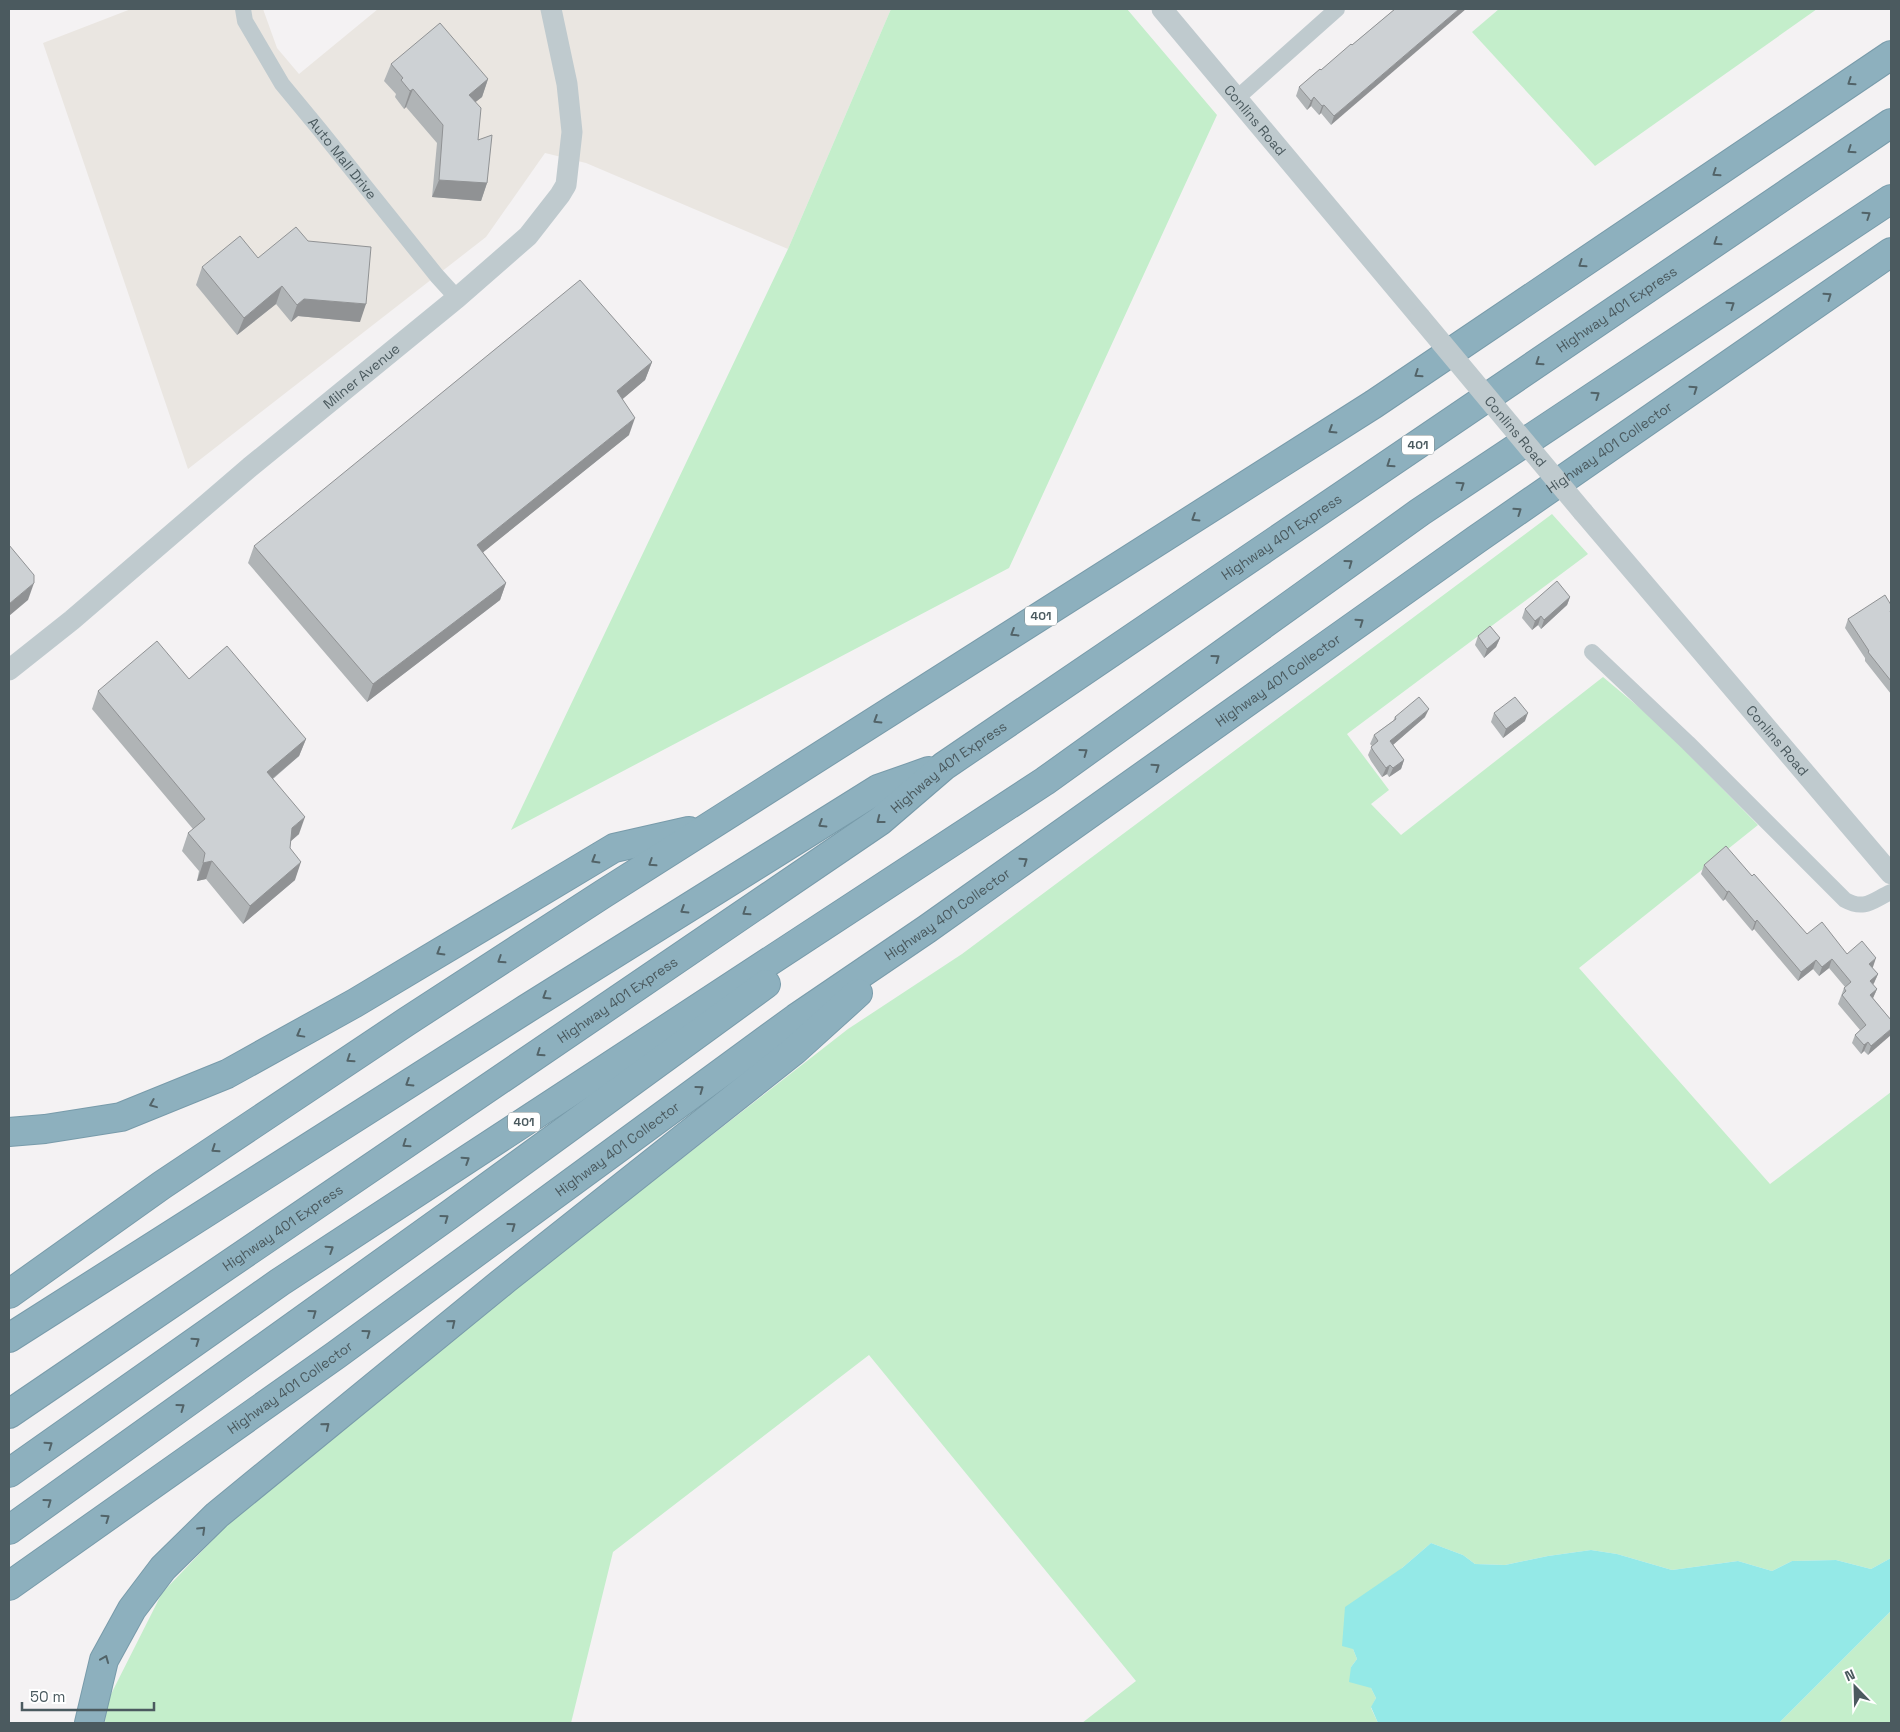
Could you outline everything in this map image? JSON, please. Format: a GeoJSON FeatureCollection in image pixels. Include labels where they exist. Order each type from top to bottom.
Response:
{"type":"FeatureCollection","features":[{"type":"Feature","properties":{"kind":"highway","name":"401"},"geometry":{"type":"LineString","coordinates":[[9,1294],[162,1184],[382,1038],[708,827],[1374,404],[1891,55]]}},
{"type":"Feature","properties":{"kind":"highway","name":"Highway 401 Express"},"geometry":{"type":"LineString","coordinates":[[9,1414],[880,821],[944,766],[1891,123]]}},
{"type":"Feature","properties":{"kind":"highway","name":"401"},"geometry":{"type":"LineString","coordinates":[[9,1473],[280,1282],[1045,781],[1420,512],[1891,199]]}},
{"type":"Feature","properties":{"kind":"highway","name":"Highway 401 Collector"},"geometry":{"type":"LineString","coordinates":[[9,1586],[336,1356],[796,1018],[927,929],[1478,539],[1891,252]]}},
{"type":"Feature","properties":{"kind":"highway"},"geometry":{"type":"LineString","coordinates":[[9,1338],[517,1014],[878,789],[944,766]]}},
{"type":"Feature","properties":{"kind":"highway"},"geometry":{"type":"LineString","coordinates":[[9,1530],[449,1215],[1045,781]]}},
{"type":"Feature","properties":{"kind":"highway"},"geometry":{"type":"LineString","coordinates":[[9,1132],[44,1129],[121,1117],[227,1074],[363,998],[614,848],[708,827]]}},
{"type":"Feature","properties":{"kind":"highway"},"geometry":{"type":"LineString","coordinates":[[89,1723],[104,1660],[132,1609],[163,1568],[217,1515],[506,1279],[795,1050],[927,929]]}},
{"type":"Feature","properties":{"kind":"street","name":"Auto Mall Drive"},"geometry":{"type":"LineString","coordinates":[[243,9],[245,21],[282,84],[437,276],[457,298]]}},
{"type":"Feature","properties":{"kind":"street","name":"Milner Avenue"},"geometry":{"type":"LineString","coordinates":[[9,670],[72,620],[250,467],[457,298],[528,236],[560,196],[566,185],[572,132],[567,84],[551,9]]}},
{"type":"Feature","properties":{"kind":"street","name":"Conlins Road"},"geometry":{"type":"LineString","coordinates":[[1162,9],[1583,512],[1891,874]]}},
{"type":"Feature","properties":{"kind":"street"},"geometry":{"type":"LineString","coordinates":[[1237,98],[1337,9]]}},
{"type":"Feature","properties":{"kind":"street"},"geometry":{"type":"LineString","coordinates":[[1592,652],[1708,763],[1844,900],[1852,904],[1863,905],[1891,892]]}},
{"type":"Feature","properties":{"kind":"shaded area"},"geometry":{"type":"Polygon","coordinates":[[[131,9],[263,9],[277,48],[299,74],[378,9],[891,9],[788,249],[586,163],[545,153],[486,237],[188,469],[43,43],[131,9]]]}},
{"type":"Feature","properties":{"kind":"green space"},"geometry":{"type":"Polygon","coordinates":[[[891,9],[1127,9],[1217,115],[1009,568],[511,830],[788,249],[891,9]]]}},
{"type":"Feature","properties":{"kind":"green space"},"geometry":{"type":"Polygon","coordinates":[[[1499,9],[1817,9],[1595,166],[1472,32],[1499,9]]]}},
{"type":"Feature","properties":{"kind":"green space"},"geometry":{"type":"Polygon","coordinates":[[[1552,514],[1588,554],[1347,734],[1389,790],[1371,804],[1401,835],[1603,677],[1659,724],[1758,825],[1579,968],[1770,1184],[1891,1092],[1891,1558],[1871,1569],[1836,1560],[1792,1561],[1772,1571],[1738,1561],[1672,1570],[1617,1554],[1591,1550],[1505,1565],[1475,1564],[1463,1555],[1431,1543],[1402,1568],[1353,1649],[1357,1659],[1351,1667],[1371,1688],[1376,1698],[1371,1708],[1378,1723],[1082,1723],[1136,1681],[869,1355],[613,1552],[571,1723],[105,1723],[106,1704],[162,1593],[224,1528],[531,1276],[848,1029],[962,954],[1552,514]]]}},
{"type":"Feature","properties":{"kind":"green space"},"geometry":{"type":"Polygon","coordinates":[[[1891,1611],[1891,1723],[1779,1723],[1891,1611]]]}},
{"type":"Feature","properties":{"kind":"water"},"geometry":{"type":"Polygon","coordinates":[[[1431,1543],[1463,1555],[1475,1564],[1505,1565],[1591,1550],[1617,1554],[1672,1570],[1738,1561],[1772,1571],[1792,1561],[1836,1560],[1871,1569],[1891,1558],[1891,1611],[1779,1723],[1378,1723],[1371,1707],[1376,1698],[1371,1688],[1349,1682],[1351,1667],[1357,1659],[1353,1649],[1342,1646],[1345,1607],[1402,1568],[1431,1543]]]}},
{"type":"Feature","properties":{"kind":"building"},"geometry":{"type":"Polygon","coordinates":[[[1395,9],[1459,9],[1334,116],[1314,97],[1311,101],[1299,87],[1395,9]]]}},
{"type":"Feature","properties":{"kind":"building"},"geometry":{"type":"Polygon","coordinates":[[[440,23],[488,79],[469,95],[481,108],[478,140],[492,135],[487,183],[439,180],[443,125],[413,89],[410,91],[401,80],[403,78],[391,64],[440,23]]]}},
{"type":"Feature","properties":{"kind":"building"},"geometry":{"type":"Polygon","coordinates":[[[296,227],[308,241],[371,247],[366,304],[304,299],[297,305],[282,286],[244,318],[202,267],[240,236],[258,258],[296,227]]]}},
{"type":"Feature","properties":{"kind":"building"},"geometry":{"type":"Polygon","coordinates":[[[580,280],[652,362],[617,391],[635,418],[477,545],[506,583],[373,684],[254,546],[580,280]]]}},
{"type":"Feature","properties":{"kind":"building"},"geometry":{"type":"Polygon","coordinates":[[[9,545],[34,575],[34,583],[9,604],[9,545]]]}},
{"type":"Feature","properties":{"kind":"building"},"geometry":{"type":"Polygon","coordinates":[[[1557,581],[1570,597],[1544,620],[1541,616],[1535,621],[1525,609],[1557,581]]]}},
{"type":"Feature","properties":{"kind":"building"},"geometry":{"type":"Polygon","coordinates":[[[1885,595],[1891,605],[1891,681],[1868,652],[1848,619],[1885,595]]]}},
{"type":"Feature","properties":{"kind":"building"},"geometry":{"type":"Polygon","coordinates":[[[1490,626],[1500,638],[1487,649],[1478,636],[1490,626]]]}},
{"type":"Feature","properties":{"kind":"building"},"geometry":{"type":"Polygon","coordinates":[[[157,641],[189,679],[227,646],[306,739],[267,772],[305,817],[292,828],[290,848],[301,862],[250,906],[212,861],[203,863],[205,853],[188,833],[205,819],[98,691],[157,641]]]}},
{"type":"Feature","properties":{"kind":"building"},"geometry":{"type":"Polygon","coordinates":[[[1419,697],[1429,709],[1390,741],[1404,760],[1393,768],[1390,765],[1386,768],[1371,747],[1378,741],[1374,735],[1396,719],[1395,717],[1419,697]]]}},
{"type":"Feature","properties":{"kind":"building"},"geometry":{"type":"Polygon","coordinates":[[[1515,697],[1528,713],[1506,729],[1494,713],[1515,697]]]}},
{"type":"Feature","properties":{"kind":"building"},"geometry":{"type":"Polygon","coordinates":[[[1726,846],[1752,876],[1754,874],[1807,934],[1822,922],[1847,954],[1862,941],[1876,958],[1869,964],[1878,974],[1870,981],[1877,989],[1870,995],[1891,1020],[1891,1029],[1871,1046],[1868,1042],[1864,1045],[1855,1035],[1866,1025],[1842,995],[1846,991],[1844,988],[1851,982],[1832,959],[1822,967],[1816,960],[1801,972],[1757,920],[1755,922],[1704,865],[1726,846]]]}}]}
